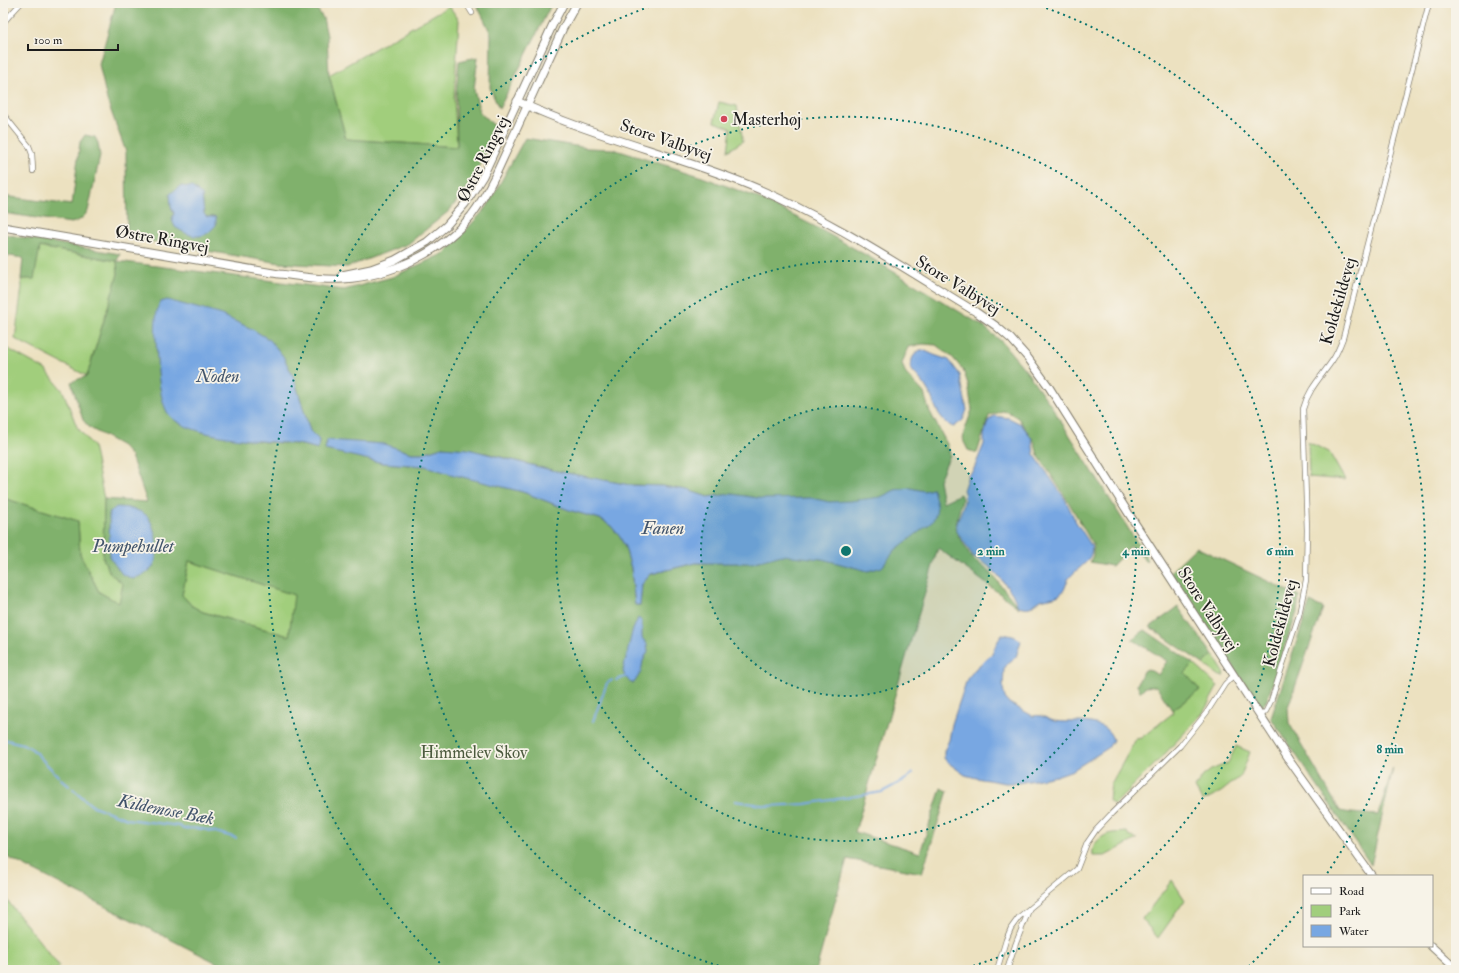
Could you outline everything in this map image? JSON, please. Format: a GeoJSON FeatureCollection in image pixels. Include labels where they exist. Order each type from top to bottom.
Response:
{"type":"FeatureCollection","features":[{"type":"Feature","properties":{"kind":"street"},"geometry":{"type":"LineString","coordinates":[[3,23],[21,3]]}},
{"type":"Feature","properties":{"kind":"street"},"geometry":{"type":"LineString","coordinates":[[466,3],[472,13]]}},
{"type":"Feature","properties":{"kind":"street","name":"Østre Ringvej"},"geometry":{"type":"LineString","coordinates":[[316,278],[371,269],[395,260],[427,242],[446,226],[465,204],[483,176],[564,3]]}},
{"type":"Feature","properties":{"kind":"street","name":"Østre Ringvej"},"geometry":{"type":"LineString","coordinates":[[3,227],[279,274],[316,278],[343,279],[394,269],[416,259],[436,247],[455,232],[471,215],[484,197],[563,28],[577,3]]}},
{"type":"Feature","properties":{"kind":"street","name":"Koldekildevej"},"geometry":{"type":"LineString","coordinates":[[1261,716],[1266,711],[1271,701],[1300,615],[1306,580],[1307,530],[1303,409],[1311,388],[1332,360],[1343,338],[1429,3]]}},
{"type":"Feature","properties":{"kind":"street","name":"Store Valbyvej"},"geometry":{"type":"LineString","coordinates":[[517,101],[558,119],[719,173],[777,198],[845,233],[970,308],[996,326],[1011,339],[1028,358],[1049,387],[1105,477],[1289,760],[1371,875]]}},
{"type":"Feature","properties":{"kind":"street"},"geometry":{"type":"LineString","coordinates":[[3,114],[29,146],[32,154],[33,171]]}},
{"type":"Feature","properties":{"kind":"street","name":"Store Valbyvej"},"geometry":{"type":"LineString","coordinates":[[997,970],[1011,928],[1020,917],[1077,869],[1087,843],[1096,830],[1180,746],[1207,712],[1225,684],[1234,675]]}},
{"type":"Feature","properties":{"kind":"street","name":"Store Valbyvej"},"geometry":{"type":"LineString","coordinates":[[1007,970],[1030,909]]}},
{"type":"Feature","properties":{"kind":"street"},"geometry":{"type":"LineString","coordinates":[[1431,947],[1456,969]]}},
{"type":"Feature","properties":{"kind":"green space"},"geometry":{"type":"Polygon","coordinates":[[[116,3],[313,3],[323,18],[327,36],[329,75],[346,139],[457,147],[456,94],[459,61],[478,57],[474,89],[480,113],[497,128],[473,181],[449,211],[408,244],[347,267],[280,263],[127,238],[126,152],[107,100],[99,64],[116,3]],[[202,195],[174,213],[172,220],[216,217],[207,217],[204,214],[202,195]]]}},
{"type":"Feature","properties":{"kind":"green space"},"geometry":{"type":"Polygon","coordinates":[[[474,3],[552,3],[499,109],[490,88],[491,34],[478,7],[474,3]]]}},
{"type":"Feature","properties":{"kind":"green space"},"geometry":{"type":"Polygon","coordinates":[[[449,6],[459,20],[454,98],[457,147],[346,139],[329,75],[449,6]]]}},
{"type":"Feature","properties":{"kind":"green space"},"geometry":{"type":"Polygon","coordinates":[[[719,102],[737,106],[743,141],[728,151],[731,128],[714,122],[719,102]]]}},
{"type":"Feature","properties":{"kind":"green space"},"geometry":{"type":"Polygon","coordinates":[[[85,135],[95,137],[98,143],[100,156],[88,211],[83,217],[71,223],[3,213],[3,196],[72,205],[80,142],[85,135]]]}},
{"type":"Feature","properties":{"kind":"green space","name":"Himmelev Skov"},"geometry":{"type":"Polygon","coordinates":[[[525,138],[588,148],[613,149],[697,175],[756,197],[812,225],[866,255],[983,326],[1002,342],[1027,372],[1052,407],[1148,560],[1146,561],[1131,546],[1112,566],[1090,562],[1093,555],[1093,545],[1068,501],[1038,455],[1034,441],[1018,418],[1008,412],[1002,411],[989,416],[977,453],[968,450],[963,440],[964,432],[972,410],[968,384],[963,370],[953,358],[936,345],[923,344],[908,347],[902,364],[906,374],[924,393],[929,410],[947,444],[950,455],[939,480],[943,502],[960,494],[962,499],[955,528],[956,532],[972,558],[991,573],[1019,608],[938,548],[855,832],[920,853],[941,788],[948,791],[922,873],[847,859],[816,970],[596,970],[596,967],[580,970],[231,970],[3,855],[3,498],[78,521],[80,554],[99,592],[119,603],[123,584],[110,573],[103,558],[104,499],[147,502],[131,456],[122,446],[90,428],[83,420],[71,382],[87,376],[118,274],[117,261],[344,290],[392,277],[445,253],[487,207],[525,138]],[[294,378],[202,432],[265,442],[298,444],[318,449],[319,440],[310,431],[294,378]],[[327,441],[325,449],[383,463],[425,466],[523,492],[569,510],[600,519],[611,526],[620,537],[625,547],[631,568],[635,605],[640,605],[642,584],[651,574],[695,563],[751,563],[782,555],[822,559],[868,571],[882,567],[895,550],[932,522],[933,489],[924,491],[910,488],[895,490],[881,497],[829,502],[811,498],[764,499],[732,494],[708,497],[687,490],[662,486],[630,485],[551,470],[486,453],[442,447],[423,453],[411,453],[384,444],[327,441]],[[189,561],[182,595],[192,606],[203,612],[289,636],[294,595],[189,561]]]}},
{"type":"Feature","properties":{"kind":"green space"},"geometry":{"type":"Polygon","coordinates":[[[3,234],[120,254],[117,261],[40,247],[34,279],[21,279],[23,258],[3,255],[3,234]]]}},
{"type":"Feature","properties":{"kind":"green space"},"geometry":{"type":"Polygon","coordinates":[[[39,247],[117,261],[118,274],[87,376],[15,339],[22,287],[21,279],[34,278],[39,247]]]}},
{"type":"Feature","properties":{"kind":"green space"},"geometry":{"type":"Polygon","coordinates":[[[3,346],[46,370],[63,391],[77,427],[93,446],[104,499],[103,558],[110,573],[123,584],[119,604],[99,592],[80,554],[78,521],[3,498],[3,346]]]}},
{"type":"Feature","properties":{"kind":"green space"},"geometry":{"type":"Polygon","coordinates":[[[1308,442],[1329,452],[1345,480],[1309,477],[1308,442]]]}},
{"type":"Feature","properties":{"kind":"green space"},"geometry":{"type":"Polygon","coordinates":[[[1196,547],[1299,596],[1297,612],[1267,700],[1263,704],[1259,705],[1170,572],[1196,547]]]}},
{"type":"Feature","properties":{"kind":"green space"},"geometry":{"type":"Polygon","coordinates":[[[189,561],[295,595],[289,636],[203,612],[192,606],[182,595],[189,561]]]}},
{"type":"Feature","properties":{"kind":"green space"},"geometry":{"type":"Polygon","coordinates":[[[1310,602],[1323,608],[1288,707],[1289,723],[1340,811],[1378,815],[1393,768],[1371,865],[1271,718],[1310,602]]]}},
{"type":"Feature","properties":{"kind":"green space"},"geometry":{"type":"Polygon","coordinates":[[[1178,607],[1213,655],[1203,664],[1150,627],[1178,607]]]}},
{"type":"Feature","properties":{"kind":"green space"},"geometry":{"type":"Polygon","coordinates":[[[1145,630],[1194,664],[1185,673],[1200,690],[1172,710],[1156,686],[1145,687],[1140,692],[1137,685],[1143,671],[1148,669],[1158,675],[1167,661],[1132,639],[1145,630]]]}},
{"type":"Feature","properties":{"kind":"green space"},"geometry":{"type":"Polygon","coordinates":[[[1213,655],[1225,674],[1224,676],[1220,676],[1203,664],[1213,655]]]}},
{"type":"Feature","properties":{"kind":"green space"},"geometry":{"type":"Polygon","coordinates":[[[1194,664],[1218,686],[1203,713],[1115,804],[1111,803],[1109,800],[1111,784],[1136,739],[1141,738],[1173,713],[1172,710],[1200,690],[1184,673],[1194,664]]]}},
{"type":"Feature","properties":{"kind":"green space"},"geometry":{"type":"Polygon","coordinates":[[[1236,746],[1250,752],[1241,776],[1221,792],[1202,801],[1195,787],[1203,776],[1211,770],[1228,763],[1236,746]]]}},
{"type":"Feature","properties":{"kind":"green space"},"geometry":{"type":"Polygon","coordinates":[[[1127,832],[1129,836],[1137,839],[1105,856],[1093,856],[1094,846],[1101,838],[1110,833],[1127,832]]]}},
{"type":"Feature","properties":{"kind":"green space"},"geometry":{"type":"Polygon","coordinates":[[[1172,880],[1185,900],[1158,938],[1142,919],[1172,880]]]}},
{"type":"Feature","properties":{"kind":"green space"},"geometry":{"type":"Polygon","coordinates":[[[3,895],[59,966],[57,970],[17,970],[3,964],[3,895]]]}},
{"type":"Feature","properties":{"kind":"water"},"geometry":{"type":"Polygon","coordinates":[[[180,186],[192,187],[202,195],[204,214],[207,217],[216,217],[216,225],[210,232],[202,236],[193,236],[175,227],[172,220],[174,213],[171,207],[170,194],[180,186]]]}},
{"type":"Feature","properties":{"kind":"water","name":"Noden"},"geometry":{"type":"Polygon","coordinates":[[[167,300],[219,314],[252,329],[270,340],[283,356],[294,378],[310,431],[319,440],[318,449],[305,445],[227,437],[190,428],[176,421],[167,412],[164,405],[158,367],[156,320],[159,304],[167,300]]]}},
{"type":"Feature","properties":{"kind":"water"},"geometry":{"type":"Polygon","coordinates":[[[920,350],[949,360],[960,375],[967,410],[963,420],[954,427],[950,426],[942,418],[930,393],[911,369],[912,358],[920,350]]]}},
{"type":"Feature","properties":{"kind":"water"},"geometry":{"type":"Polygon","coordinates":[[[994,416],[1009,418],[1021,424],[1028,433],[1032,439],[1034,454],[1065,499],[1076,522],[1091,545],[1092,551],[1088,560],[1073,573],[1067,581],[1062,593],[1055,597],[1041,600],[1028,607],[1018,606],[1012,593],[997,574],[973,556],[956,530],[964,499],[963,490],[968,475],[973,471],[984,444],[984,435],[988,421],[994,416]]]}},
{"type":"Feature","properties":{"kind":"water","name":"Fanen"},"geometry":{"type":"Polygon","coordinates":[[[327,440],[384,444],[411,453],[423,453],[442,447],[468,449],[551,470],[630,485],[662,486],[687,490],[708,497],[732,494],[764,499],[811,498],[829,502],[881,497],[895,490],[910,488],[924,491],[933,489],[937,506],[936,514],[932,522],[895,550],[882,567],[868,571],[822,559],[782,555],[751,563],[695,563],[651,574],[642,584],[640,605],[635,605],[631,568],[625,547],[620,537],[611,526],[600,519],[569,510],[523,492],[454,475],[425,466],[383,463],[325,450],[327,440]]]}},
{"type":"Feature","properties":{"kind":"water","name":"Pumpehullet"},"geometry":{"type":"Polygon","coordinates":[[[116,507],[132,509],[146,515],[155,533],[157,549],[155,563],[148,572],[133,579],[122,574],[110,558],[109,513],[116,507]]]}},
{"type":"Feature","properties":{"kind":"water"},"geometry":{"type":"Polygon","coordinates":[[[638,618],[642,621],[642,638],[647,644],[648,651],[643,661],[641,672],[634,683],[632,683],[625,677],[623,671],[632,632],[638,618]]]}},
{"type":"Feature","properties":{"kind":"water"},"geometry":{"type":"Polygon","coordinates":[[[1001,635],[1012,636],[1021,641],[1016,657],[1008,663],[1004,669],[1003,688],[1005,698],[1009,703],[1033,716],[1042,716],[1054,721],[1096,724],[1104,727],[1109,732],[1113,740],[1108,748],[1073,770],[1056,776],[1018,783],[1005,783],[965,775],[947,762],[944,758],[944,751],[949,740],[952,724],[967,679],[976,668],[991,655],[1001,635]]]}},
{"type":"Feature","properties":{"kind":"waterway"},"geometry":{"type":"LineString","coordinates":[[616,680],[625,677]]}},
{"type":"Feature","properties":{"kind":"waterway"},"geometry":{"type":"LineString","coordinates":[[593,721],[607,683],[612,680]]}},
{"type":"Feature","properties":{"kind":"waterway"},"geometry":{"type":"LineString","coordinates":[[3,739],[23,744],[32,749],[58,776]]}},
{"type":"Feature","properties":{"kind":"waterway"},"geometry":{"type":"LineString","coordinates":[[735,801],[768,806],[805,804],[882,792],[906,779],[913,773]]}},
{"type":"Feature","properties":{"kind":"waterway"},"geometry":{"type":"LineString","coordinates":[[61,779],[69,786]]}},
{"type":"Feature","properties":{"kind":"waterway","name":"Kildemose Bæk"},"geometry":{"type":"LineString","coordinates":[[73,789],[91,805],[127,819],[180,826],[183,829],[203,829],[236,838]]}},
{"type":"Feature","properties":{"kind":"place","name":"Masterhøj"},"geometry":{"type":"Point","coordinates":[724,119]}}]}
